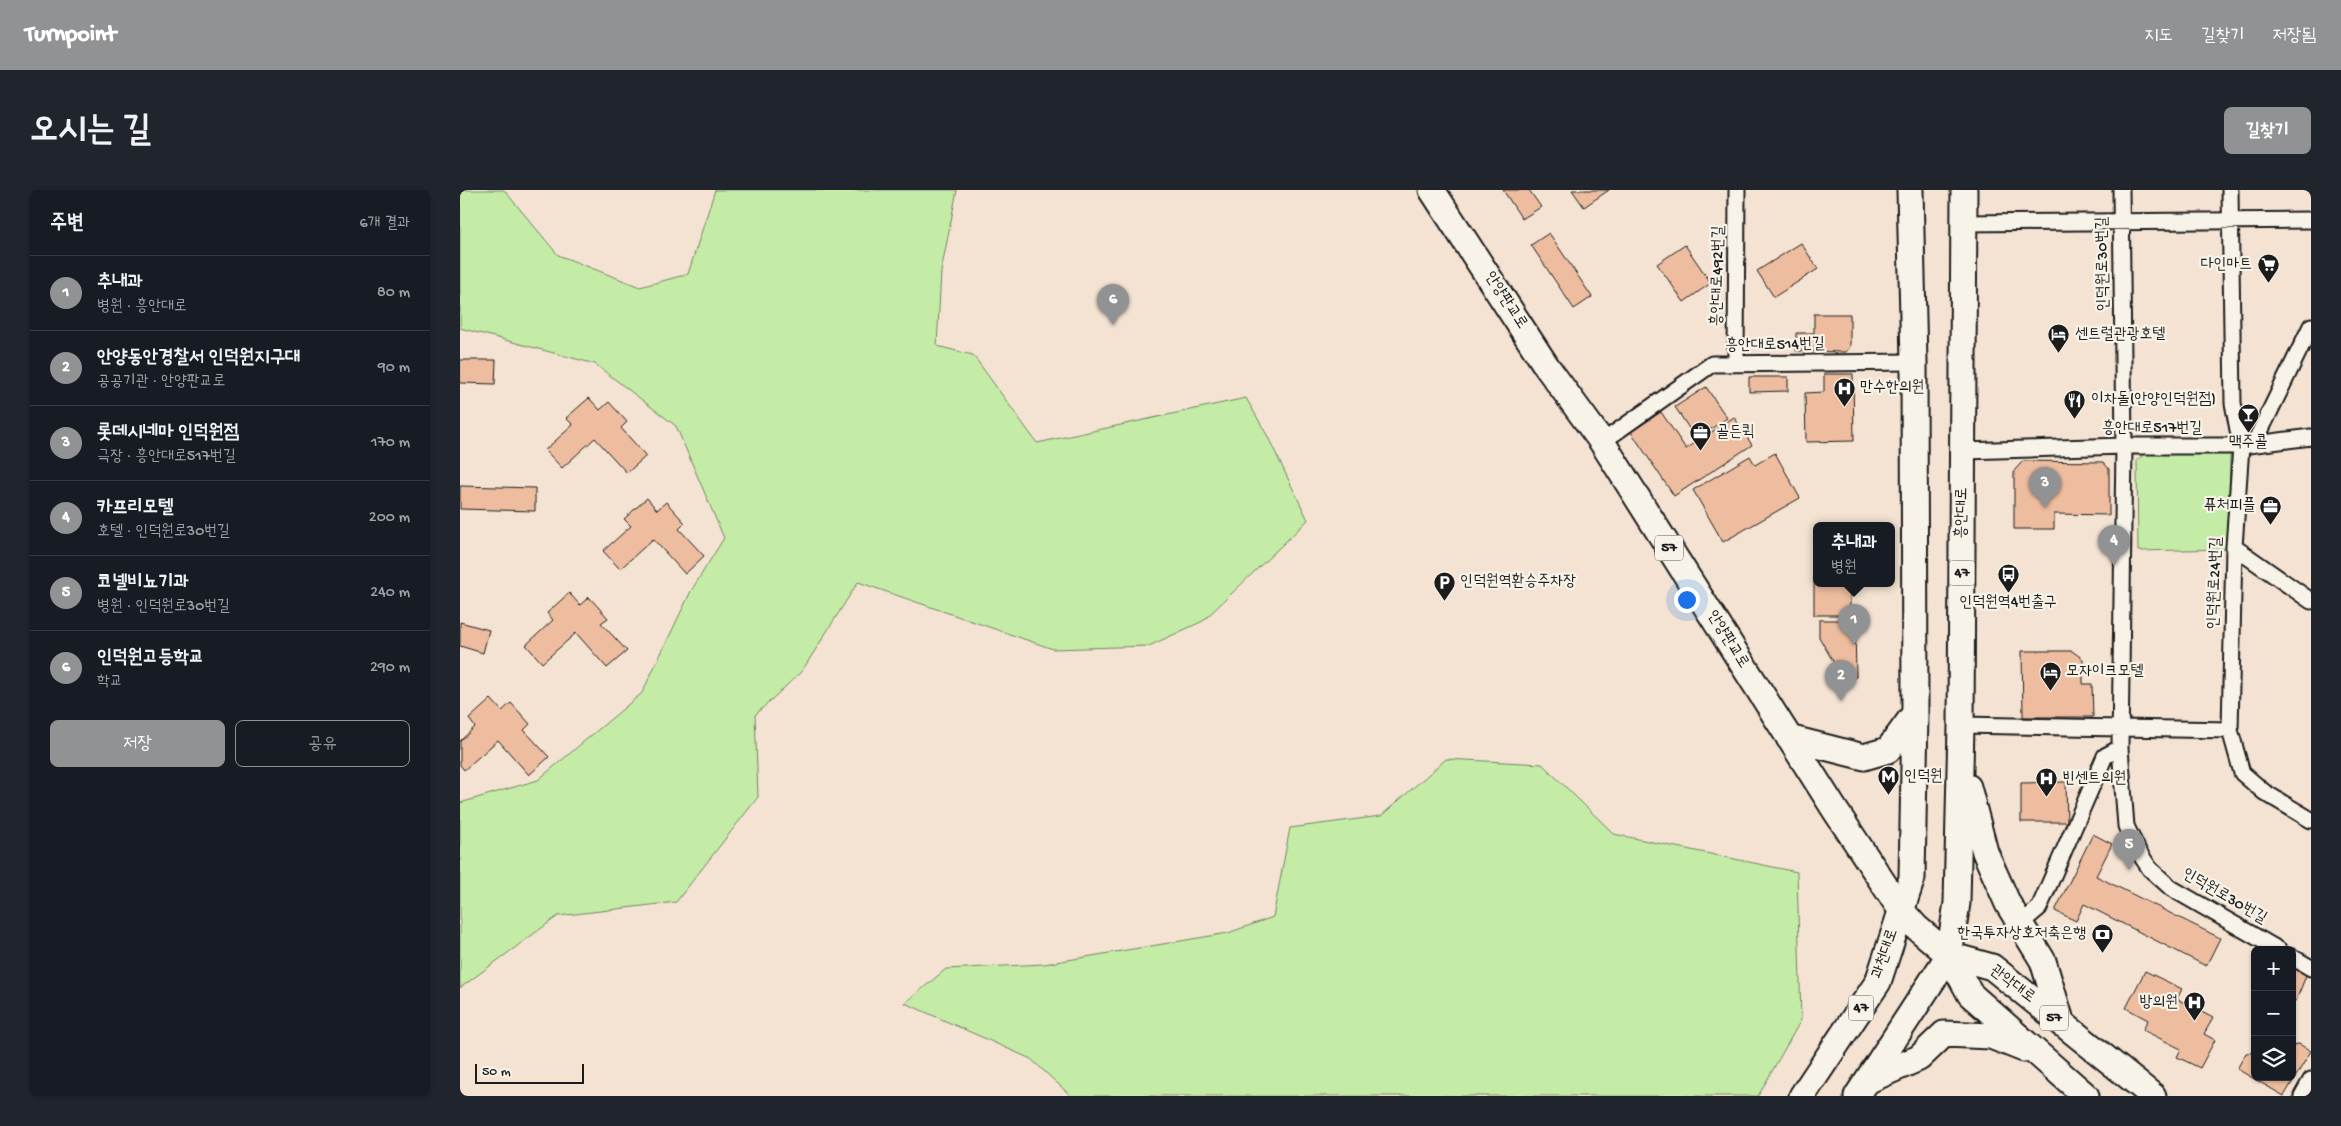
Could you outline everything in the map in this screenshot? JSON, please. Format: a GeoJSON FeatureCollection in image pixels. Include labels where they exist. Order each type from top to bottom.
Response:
{"type":"FeatureCollection","features":[{"type":"Feature","properties":{"kind":"main road","name":"안양판교로"},"geometry":{"type":"LineString","coordinates":[[1432,190],[1547,367],[1602,442],[1789,738],[1901,910],[1948,956]]}},
{"type":"Feature","properties":{"kind":"main road","name":"47"},"geometry":{"type":"LineString","coordinates":[[1901,910],[1912,878],[1916,714],[1914,362],[1910,190]]}},
{"type":"Feature","properties":{"kind":"main road","name":"흥안대로"},"geometry":{"type":"LineString","coordinates":[[1948,956],[1957,903],[1961,758],[1964,190]]}},
{"type":"Feature","properties":{"kind":"main road"},"geometry":{"type":"LineString","coordinates":[[1789,738],[1864,757],[1888,750],[1916,714]]}},
{"type":"Feature","properties":{"kind":"main road"},"geometry":{"type":"LineString","coordinates":[[1961,758],[1985,852],[2008,904],[2043,961],[2062,1024]]}},
{"type":"Feature","properties":{"kind":"main road","name":"과천대로"},"geometry":{"type":"LineString","coordinates":[[1802,1096],[1878,982],[1901,910]]}},
{"type":"Feature","properties":{"kind":"main road","name":"47"},"geometry":{"type":"LineString","coordinates":[[1863,1088],[1948,956]]}},
{"type":"Feature","properties":{"kind":"main road","name":"관악대로"},"geometry":{"type":"LineString","coordinates":[[1948,956],[1992,967],[2152,1096]]}},
{"type":"Feature","properties":{"kind":"main road","name":"관악대로"},"geometry":{"type":"LineString","coordinates":[[1948,956],[1970,994],[2086,1096]]}},
{"type":"Feature","properties":{"kind":"main road"},"geometry":{"type":"LineString","coordinates":[[1863,1088],[1919,1058],[1944,1034],[1991,1036],[2038,1054]]}},
{"type":"Feature","properties":{"kind":"street","name":"흥안대로492번길"},"geometry":{"type":"LineString","coordinates":[[1736,363],[1738,190]]}},
{"type":"Feature","properties":{"kind":"street","name":"인덕원로30번길"},"geometry":{"type":"LineString","coordinates":[[2120,190],[2124,446],[2120,748],[2126,826],[2138,851],[2150,868],[2172,888],[2272,946]]}},
{"type":"Feature","properties":{"kind":"street","name":"인덕원로24번길"},"geometry":{"type":"LineString","coordinates":[[2230,190],[2233,403],[2248,445],[2234,546],[2230,730],[2242,773],[2264,792],[2311,820]]}},
{"type":"Feature","properties":{"kind":"street"},"geometry":{"type":"LineString","coordinates":[[1964,223],[2311,220]]}},
{"type":"Feature","properties":{"kind":"street"},"geometry":{"type":"LineString","coordinates":[[2248,445],[2311,326]]}},
{"type":"Feature","properties":{"kind":"street","name":"흥안대로514번길"},"geometry":{"type":"LineString","coordinates":[[1602,442],[1712,364],[1914,362]]}},
{"type":"Feature","properties":{"kind":"street","name":"흥안대로517번길"},"geometry":{"type":"LineString","coordinates":[[1964,451],[2124,446],[2248,445],[2311,437]]}},
{"type":"Feature","properties":{"kind":"street"},"geometry":{"type":"LineString","coordinates":[[2234,546],[2311,601]]}},
{"type":"Feature","properties":{"kind":"street"},"geometry":{"type":"LineString","coordinates":[[1961,725],[2230,730]]}},
{"type":"Feature","properties":{"kind":"street"},"geometry":{"type":"LineString","coordinates":[[2020,924],[2039,908],[2105,756],[2120,748]]}},
{"type":"Feature","properties":{"kind":"street"},"geometry":{"type":"LineString","coordinates":[[2296,959],[2311,968]]}},
{"type":"Feature","properties":{"kind":"street"},"geometry":{"type":"LineString","coordinates":[[2302,1096],[2311,1080]]}},
{"type":"Feature","properties":{"kind":"green space"},"geometry":{"type":"Polygon","coordinates":[[[460,190],[504,190],[558,255],[640,287],[688,274],[715,190],[957,190],[941,272],[937,346],[973,355],[1037,443],[1246,398],[1267,435],[1308,520],[1203,621],[1149,646],[1053,649],[858,582],[802,671],[755,715],[758,797],[676,902],[558,916],[460,988],[460,803],[538,780],[642,693],[691,591],[724,538],[676,426],[595,364],[460,328],[460,190]]]}},
{"type":"Feature","properties":{"kind":"green space"},"geometry":{"type":"Polygon","coordinates":[[[2151,449],[2230,453],[2228,549],[2138,551],[2137,460],[2151,449]]]}},
{"type":"Feature","properties":{"kind":"green space"},"geometry":{"type":"Polygon","coordinates":[[[1446,759],[1542,764],[1614,834],[1797,872],[1801,1020],[1758,1096],[1071,1096],[1031,1059],[905,1003],[946,969],[1044,964],[1228,933],[1273,917],[1290,828],[1381,816],[1446,759]]]}},
{"type":"Feature","properties":{"kind":"building"},"geometry":{"type":"Polygon","coordinates":[[[1503,190],[1529,190],[1541,207],[1522,219],[1503,190]]]}},
{"type":"Feature","properties":{"kind":"building"},"geometry":{"type":"Polygon","coordinates":[[[1572,190],[1609,190],[1584,207],[1572,190]]]}},
{"type":"Feature","properties":{"kind":"building"},"geometry":{"type":"Polygon","coordinates":[[[1549,233],[1592,297],[1574,309],[1531,245],[1549,233]]]}},
{"type":"Feature","properties":{"kind":"building"},"geometry":{"type":"Polygon","coordinates":[[[1801,243],[1818,269],[1774,297],[1757,271],[1801,243]]]}},
{"type":"Feature","properties":{"kind":"building"},"geometry":{"type":"Polygon","coordinates":[[[1685,245],[1711,283],[1684,302],[1657,264],[1685,245]]]}},
{"type":"Feature","properties":{"kind":"building"},"geometry":{"type":"Polygon","coordinates":[[[1814,314],[1850,314],[1850,347],[1846,352],[1796,351],[1796,333],[1814,333],[1814,314]]]}},
{"type":"Feature","properties":{"kind":"building"},"geometry":{"type":"Polygon","coordinates":[[[460,360],[496,360],[495,384],[460,383],[460,360]]]}},
{"type":"Feature","properties":{"kind":"building"},"geometry":{"type":"Polygon","coordinates":[[[1824,374],[1853,374],[1854,441],[1806,442],[1805,393],[1824,392],[1824,374]]]}},
{"type":"Feature","properties":{"kind":"building"},"geometry":{"type":"Polygon","coordinates":[[[1749,377],[1788,377],[1788,391],[1749,392],[1749,377]]]}},
{"type":"Feature","properties":{"kind":"building"},"geometry":{"type":"Polygon","coordinates":[[[1706,387],[1727,418],[1696,439],[1675,407],[1706,387]]]}},
{"type":"Feature","properties":{"kind":"building"},"geometry":{"type":"Polygon","coordinates":[[[589,398],[600,410],[609,402],[627,422],[621,428],[646,456],[627,473],[595,438],[562,468],[545,450],[573,425],[566,418],[589,398]]]}},
{"type":"Feature","properties":{"kind":"building"},"geometry":{"type":"Polygon","coordinates":[[[1661,412],[1686,449],[1734,417],[1752,445],[1674,496],[1631,432],[1661,412]]]}},
{"type":"Feature","properties":{"kind":"building"},"geometry":{"type":"Polygon","coordinates":[[[1775,453],[1800,498],[1723,542],[1693,490],[1750,456],[1755,465],[1775,453]]]}},
{"type":"Feature","properties":{"kind":"building"},"geometry":{"type":"Polygon","coordinates":[[[2023,461],[2103,462],[2109,469],[2109,515],[2054,514],[2054,529],[2014,529],[2014,471],[2023,461]]]}},
{"type":"Feature","properties":{"kind":"building"},"geometry":{"type":"Polygon","coordinates":[[[460,486],[535,488],[535,511],[460,509],[460,486]]]}},
{"type":"Feature","properties":{"kind":"building"},"geometry":{"type":"Polygon","coordinates":[[[647,498],[657,510],[666,502],[685,523],[679,529],[704,556],[685,574],[653,539],[620,569],[603,551],[631,526],[624,519],[647,498]]]}},
{"type":"Feature","properties":{"kind":"building"},"geometry":{"type":"Polygon","coordinates":[[[1814,587],[1850,587],[1850,615],[1814,615],[1814,587]]]}},
{"type":"Feature","properties":{"kind":"building"},"geometry":{"type":"Polygon","coordinates":[[[569,593],[580,605],[589,597],[608,618],[601,623],[627,651],[607,668],[576,633],[542,663],[526,645],[553,620],[547,613],[569,593]]]}},
{"type":"Feature","properties":{"kind":"building"},"geometry":{"type":"Polygon","coordinates":[[[1819,620],[1855,620],[1856,677],[1842,677],[1819,637],[1819,620]]]}},
{"type":"Feature","properties":{"kind":"building"},"geometry":{"type":"Polygon","coordinates":[[[460,622],[489,630],[483,653],[460,646],[460,622]]]}},
{"type":"Feature","properties":{"kind":"building"},"geometry":{"type":"Polygon","coordinates":[[[2022,651],[2072,651],[2083,659],[2083,684],[2092,684],[2093,717],[2023,717],[2022,651]]]}},
{"type":"Feature","properties":{"kind":"building"},"geometry":{"type":"Polygon","coordinates":[[[491,699],[502,711],[511,703],[530,724],[524,730],[549,757],[529,775],[498,740],[464,770],[460,765],[460,741],[475,727],[469,719],[491,699]]]}},
{"type":"Feature","properties":{"kind":"building"},"geometry":{"type":"Polygon","coordinates":[[[2066,782],[2067,822],[2021,822],[2021,783],[2066,782]]]}},
{"type":"Feature","properties":{"kind":"building"},"geometry":{"type":"Polygon","coordinates":[[[2093,834],[2112,844],[2096,876],[2220,938],[2206,966],[2084,904],[2076,921],[2055,911],[2093,834]]]}},
{"type":"Feature","properties":{"kind":"building"},"geometry":{"type":"Polygon","coordinates":[[[2296,969],[2307,973],[2296,1001],[2296,969]]]}},
{"type":"Feature","properties":{"kind":"building"},"geometry":{"type":"Polygon","coordinates":[[[2145,971],[2182,989],[2177,999],[2213,1018],[2204,1034],[2215,1040],[2200,1068],[2177,1057],[2181,1049],[2143,1030],[2148,1020],[2126,1008],[2145,971]]]}},
{"type":"Feature","properties":{"kind":"building"},"geometry":{"type":"Polygon","coordinates":[[[2296,1044],[2299,1044],[2311,1051],[2296,1076],[2296,1044]]]}},
{"type":"Feature","properties":{"kind":"building"},"geometry":{"type":"Polygon","coordinates":[[[2251,1052],[2251,1077],[2237,1069],[2246,1053],[2251,1052]]]}},
{"type":"Feature","properties":{"kind":"building"},"geometry":{"type":"Polygon","coordinates":[[[2258,1081],[2293,1081],[2284,1096],[2258,1081]]]}},
{"type":"Feature","properties":{"kind":"place","name":"다인마트"},"geometry":{"type":"Point","coordinates":[2268,284]}},
{"type":"Feature","properties":{"kind":"place","name":"인덕원고등학교"},"geometry":{"type":"Point","coordinates":[1113,325]}},
{"type":"Feature","properties":{"kind":"place","name":"센트럴관광호텔"},"geometry":{"type":"Point","coordinates":[2059,354]}},
{"type":"Feature","properties":{"kind":"place","name":"만수한의원"},"geometry":{"type":"Point","coordinates":[1844,407]}},
{"type":"Feature","properties":{"kind":"place","name":"이차돌(안양인덕원점)"},"geometry":{"type":"Point","coordinates":[2075,419]}},
{"type":"Feature","properties":{"kind":"place","name":"맥주콜"},"geometry":{"type":"Point","coordinates":[2248,433]}},
{"type":"Feature","properties":{"kind":"place","name":"골든퀵"},"geometry":{"type":"Point","coordinates":[1700,452]}},
{"type":"Feature","properties":{"kind":"place","name":"롯데시네마 인덕원점"},"geometry":{"type":"Point","coordinates":[2045,508]}},
{"type":"Feature","properties":{"kind":"place","name":"퓨처피플"},"geometry":{"type":"Point","coordinates":[2271,525]}},
{"type":"Feature","properties":{"kind":"place","name":"카프리모텔"},"geometry":{"type":"Point","coordinates":[2114,566]}},
{"type":"Feature","properties":{"kind":"place","name":"인덕원역4번출구"},"geometry":{"type":"Point","coordinates":[2008,593]}},
{"type":"Feature","properties":{"kind":"place","name":"인덕원역환승주차장"},"geometry":{"type":"Point","coordinates":[1444,601]}},
{"type":"Feature","properties":{"kind":"place","name":"추내과"},"geometry":{"type":"Point","coordinates":[1854,645]}},
{"type":"Feature","properties":{"kind":"place","name":"모자이크모텔"},"geometry":{"type":"Point","coordinates":[2050,691]}},
{"type":"Feature","properties":{"kind":"place","name":"안양동안경찰서 인덕원지구대"},"geometry":{"type":"Point","coordinates":[1841,701]}},
{"type":"Feature","properties":{"kind":"place","name":"인덕원"},"geometry":{"type":"Point","coordinates":[1888,796]}},
{"type":"Feature","properties":{"kind":"place","name":"빈센트의원"},"geometry":{"type":"Point","coordinates":[2046,798]}},
{"type":"Feature","properties":{"kind":"place","name":"코넬비뇨기과"},"geometry":{"type":"Point","coordinates":[2129,870]}},
{"type":"Feature","properties":{"kind":"place","name":"한국투자상호저축은행"},"geometry":{"type":"Point","coordinates":[2102,953]}},
{"type":"Feature","properties":{"kind":"place","name":"방의원"},"geometry":{"type":"Point","coordinates":[2194,1022]}}]}
